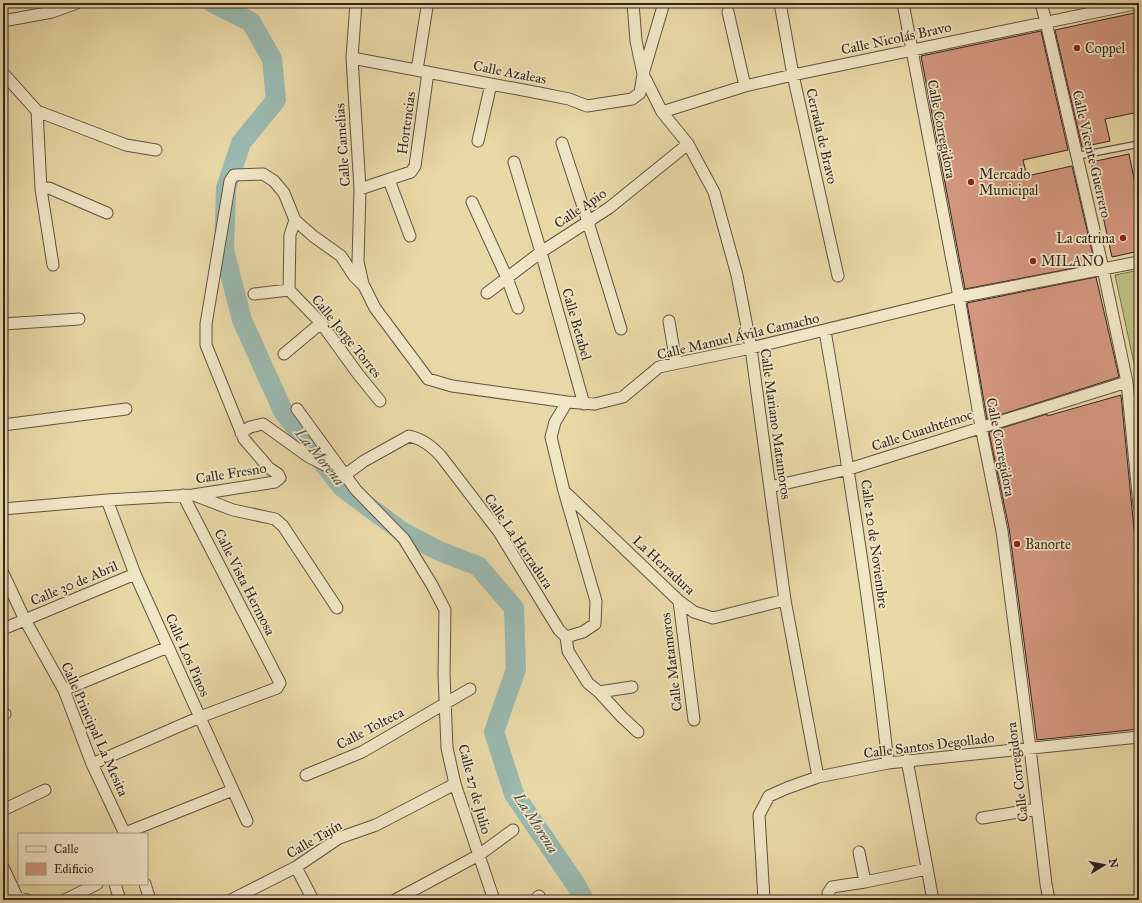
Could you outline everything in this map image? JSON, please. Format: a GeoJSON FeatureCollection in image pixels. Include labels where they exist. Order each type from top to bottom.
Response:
{"type":"FeatureCollection","features":[{"type":"Feature","properties":{"kind":"street","name":"Calle Camelias"},"geometry":{"type":"LineString","coordinates":[[356,3],[352,58],[360,189],[358,262],[363,284]]}},
{"type":"Feature","properties":{"kind":"street"},"geometry":{"type":"LineString","coordinates":[[633,3],[636,41],[643,74]]}},
{"type":"Feature","properties":{"kind":"street"},"geometry":{"type":"LineString","coordinates":[[643,74],[664,3]]}},
{"type":"Feature","properties":{"kind":"street","name":"Cerrada de Bravo"},"geometry":{"type":"LineString","coordinates":[[780,3],[793,75],[838,276]]}},
{"type":"Feature","properties":{"kind":"street","name":"Calle Corregidora"},"geometry":{"type":"LineString","coordinates":[[903,3],[959,297],[981,427],[1002,531],[1049,900]]}},
{"type":"Feature","properties":{"kind":"street","name":"Calle Vicente Guerrero"},"geometry":{"type":"LineString","coordinates":[[1041,3],[1103,269],[1127,382],[1139,505]]}},
{"type":"Feature","properties":{"kind":"street","name":"Calle Nicolás Bravo"},"geometry":{"type":"LineString","coordinates":[[662,112],[745,86],[793,75],[1139,3]]}},
{"type":"Feature","properties":{"kind":"street"},"geometry":{"type":"LineString","coordinates":[[3,21],[52,12],[74,4]]}},
{"type":"Feature","properties":{"kind":"street"},"geometry":{"type":"LineString","coordinates":[[417,70],[427,6]]}},
{"type":"Feature","properties":{"kind":"street"},"geometry":{"type":"LineString","coordinates":[[728,12],[745,86]]}},
{"type":"Feature","properties":{"kind":"street","name":"Calle Azaleas"},"geometry":{"type":"LineString","coordinates":[[352,58],[539,93],[587,106],[632,99],[640,93],[643,74]]}},
{"type":"Feature","properties":{"kind":"street","name":"Hortencias"},"geometry":{"type":"LineString","coordinates":[[360,189],[411,172],[415,166],[428,72]]}},
{"type":"Feature","properties":{"kind":"street"},"geometry":{"type":"LineString","coordinates":[[3,73],[37,111],[126,145],[156,150]]}},
{"type":"Feature","properties":{"kind":"street","name":"Calle Mariano Matamoros"},"geometry":{"type":"LineString","coordinates":[[643,74],[662,112],[688,144],[714,192],[737,275],[751,348],[786,600],[818,777]]}},
{"type":"Feature","properties":{"kind":"street"},"geometry":{"type":"LineString","coordinates":[[478,141],[491,84]]}},
{"type":"Feature","properties":{"kind":"street"},"geometry":{"type":"LineString","coordinates":[[37,111],[41,188],[53,265]]}},
{"type":"Feature","properties":{"kind":"street"},"geometry":{"type":"LineString","coordinates":[[562,143],[621,329]]}},
{"type":"Feature","properties":{"kind":"street","name":"Calle Apio"},"geometry":{"type":"LineString","coordinates":[[487,293],[541,252],[588,222],[635,188],[688,144]]}},
{"type":"Feature","properties":{"kind":"street","name":"Calle Betabel"},"geometry":{"type":"LineString","coordinates":[[514,162],[584,404]]}},
{"type":"Feature","properties":{"kind":"street","name":"Calle Fresno"},"geometry":{"type":"LineString","coordinates":[[3,509],[188,495],[275,482],[280,478],[278,474],[269,468],[244,439],[241,433],[206,345],[206,324],[230,181],[234,175],[263,174],[274,180],[284,193],[295,220]]}},
{"type":"Feature","properties":{"kind":"street"},"geometry":{"type":"LineString","coordinates":[[389,180],[410,236]]}},
{"type":"Feature","properties":{"kind":"street"},"geometry":{"type":"LineString","coordinates":[[41,188],[48,188],[107,213]]}},
{"type":"Feature","properties":{"kind":"street"},"geometry":{"type":"LineString","coordinates":[[472,202],[507,278],[518,308]]}},
{"type":"Feature","properties":{"kind":"street"},"geometry":{"type":"LineString","coordinates":[[254,294],[289,290],[290,235],[295,220],[313,236],[341,256],[354,276],[363,284]]}},
{"type":"Feature","properties":{"kind":"street","name":"Calle Manuel Ávila Camacho"},"geometry":{"type":"LineString","coordinates":[[363,284],[375,308],[428,379],[452,386],[567,402],[595,404],[623,397],[659,367],[825,331],[959,297],[1139,262]]}},
{"type":"Feature","properties":{"kind":"street","name":"Calle Jorge Torres"},"geometry":{"type":"LineString","coordinates":[[289,290],[321,323],[358,374],[380,400]]}},
{"type":"Feature","properties":{"kind":"street"},"geometry":{"type":"LineString","coordinates":[[3,324],[79,318]]}},
{"type":"Feature","properties":{"kind":"street"},"geometry":{"type":"LineString","coordinates":[[669,321],[676,363]]}},
{"type":"Feature","properties":{"kind":"street"},"geometry":{"type":"LineString","coordinates":[[284,354],[321,323]]}},
{"type":"Feature","properties":{"kind":"street","name":"Calle 20 de Noviembre"},"geometry":{"type":"LineString","coordinates":[[825,331],[849,469],[877,663],[888,763]]}},
{"type":"Feature","properties":{"kind":"street","name":"Calle Cuauhtémoc"},"geometry":{"type":"LineString","coordinates":[[770,487],[849,469],[1127,382]]}},
{"type":"Feature","properties":{"kind":"street"},"geometry":{"type":"LineString","coordinates":[[566,637],[583,632],[594,624],[596,601],[564,491],[551,438],[555,422],[567,402]]}},
{"type":"Feature","properties":{"kind":"street"},"geometry":{"type":"LineString","coordinates":[[3,425],[126,409]]}},
{"type":"Feature","properties":{"kind":"street"},"geometry":{"type":"LineString","coordinates":[[297,409],[345,475]]}},
{"type":"Feature","properties":{"kind":"street"},"geometry":{"type":"LineString","coordinates":[[241,433],[250,427],[263,424],[309,457],[345,475]]}},
{"type":"Feature","properties":{"kind":"street","name":"Calle La Herradura"},"geometry":{"type":"LineString","coordinates":[[345,475],[364,461],[409,436],[429,443],[440,455],[499,532],[559,630],[566,637],[568,650],[588,683],[599,692],[638,732]]}},
{"type":"Feature","properties":{"kind":"street","name":"Calle 27 de Julio"},"geometry":{"type":"LineString","coordinates":[[345,475],[356,490],[404,539],[432,585],[445,610],[444,674],[447,748],[456,784],[494,900]]}},
{"type":"Feature","properties":{"kind":"street","name":"La Herradura"},"geometry":{"type":"LineString","coordinates":[[564,491],[679,601],[694,612],[713,618],[786,600]]}},
{"type":"Feature","properties":{"kind":"street"},"geometry":{"type":"LineString","coordinates":[[188,495],[233,510],[275,519],[283,526],[337,608]]}},
{"type":"Feature","properties":{"kind":"street","name":"Calle Vista Hermosa"},"geometry":{"type":"LineString","coordinates":[[188,495],[280,683],[277,688],[200,717]]}},
{"type":"Feature","properties":{"kind":"street","name":"Calle Los Pinos"},"geometry":{"type":"LineString","coordinates":[[107,500],[135,574],[247,822]]}},
{"type":"Feature","properties":{"kind":"street","name":"Calle Principal La Mesita"},"geometry":{"type":"LineString","coordinates":[[3,574],[25,620],[64,690],[92,764],[125,833]]}},
{"type":"Feature","properties":{"kind":"street","name":"Calle 30 de Abril"},"geometry":{"type":"LineString","coordinates":[[3,629],[135,574]]}},
{"type":"Feature","properties":{"kind":"street","name":"Calle Matamoros"},"geometry":{"type":"LineString","coordinates":[[679,601],[694,720]]}},
{"type":"Feature","properties":{"kind":"street"},"geometry":{"type":"LineString","coordinates":[[64,690],[168,646]]}},
{"type":"Feature","properties":{"kind":"street"},"geometry":{"type":"LineString","coordinates":[[599,692],[632,687]]}},
{"type":"Feature","properties":{"kind":"street","name":"Calle Tolteca"},"geometry":{"type":"LineString","coordinates":[[306,775],[362,752],[470,689]]}},
{"type":"Feature","properties":{"kind":"street"},"geometry":{"type":"LineString","coordinates":[[92,764],[200,717]]}},
{"type":"Feature","properties":{"kind":"street","name":"Calle Santos Degollado"},"geometry":{"type":"LineString","coordinates":[[764,900],[759,815],[769,796],[787,788],[818,777],[907,760],[1139,738]]}},
{"type":"Feature","properties":{"kind":"street"},"geometry":{"type":"LineString","coordinates":[[907,760],[933,900]]}},
{"type":"Feature","properties":{"kind":"street","name":"Calle Tajín"},"geometry":{"type":"LineString","coordinates":[[231,900],[296,867],[339,838],[376,825],[456,784]]}},
{"type":"Feature","properties":{"kind":"street"},"geometry":{"type":"LineString","coordinates":[[3,810],[45,790]]}},
{"type":"Feature","properties":{"kind":"street"},"geometry":{"type":"LineString","coordinates":[[127,833],[233,790]]}},
{"type":"Feature","properties":{"kind":"street"},"geometry":{"type":"LineString","coordinates":[[982,818],[1037,809]]}},
{"type":"Feature","properties":{"kind":"street"},"geometry":{"type":"LineString","coordinates":[[395,900],[479,855],[513,830]]}},
{"type":"Feature","properties":{"kind":"street"},"geometry":{"type":"LineString","coordinates":[[859,852],[865,882]]}},
{"type":"Feature","properties":{"kind":"street"},"geometry":{"type":"LineString","coordinates":[[3,867],[23,899]]}},
{"type":"Feature","properties":{"kind":"street"},"geometry":{"type":"LineString","coordinates":[[296,867],[313,900]]}},
{"type":"Feature","properties":{"kind":"street"},"geometry":{"type":"LineString","coordinates":[[829,900],[828,893],[832,887],[865,882],[927,869]]}},
{"type":"Feature","properties":{"kind":"street"},"geometry":{"type":"LineString","coordinates":[[66,900],[95,885]]}},
{"type":"Feature","properties":{"kind":"street"},"geometry":{"type":"LineString","coordinates":[[115,885],[120,900]]}},
{"type":"Feature","properties":{"kind":"street"},"geometry":{"type":"LineString","coordinates":[[145,885],[150,900]]}},
{"type":"Feature","properties":{"kind":"street"},"geometry":{"type":"LineString","coordinates":[[3,895],[23,899]]}},
{"type":"Feature","properties":{"kind":"lane"},"geometry":{"type":"LineString","coordinates":[[1077,156],[1139,144]]}},
{"type":"Feature","properties":{"kind":"shaded area"},"geometry":{"type":"Polygon","coordinates":[[[1139,270],[1139,382],[1138,382],[1115,275],[1139,270]]]}},
{"type":"Feature","properties":{"kind":"building"},"geometry":{"type":"Polygon","coordinates":[[[1139,12],[1139,112],[1105,119],[1110,141],[1082,147],[1055,30],[1139,12]]]}},
{"type":"Feature","properties":{"kind":"building"},"geometry":{"type":"Polygon","coordinates":[[[1041,31],[1068,150],[1023,160],[1027,176],[1072,166],[1095,264],[965,289],[921,56],[1041,31]]]}},
{"type":"Feature","properties":{"kind":"building"},"geometry":{"type":"Polygon","coordinates":[[[1129,154],[1136,188],[1139,187],[1139,251],[1112,257],[1091,162],[1129,154]]]}},
{"type":"Feature","properties":{"kind":"building"},"geometry":{"type":"Polygon","coordinates":[[[1096,277],[1119,377],[987,419],[967,303],[1096,277]]]}},
{"type":"Feature","properties":{"kind":"building"},"geometry":{"type":"Polygon","coordinates":[[[1121,395],[1139,581],[1139,729],[1037,740],[1009,528],[989,432],[1047,414],[1047,416],[1121,395]]]}},
{"type":"Feature","properties":{"kind":"waterway","name":"La Morena"},"geometry":{"type":"LineString","coordinates":[[213,3],[251,22],[272,59],[276,100],[241,143],[226,188],[224,250],[242,320],[283,411],[342,487],[401,531],[439,551],[478,566],[514,608],[516,669],[494,732],[514,794],[576,885],[584,900]]}},
{"type":"Feature","properties":{"kind":"place","name":"Coppel"},"geometry":{"type":"Point","coordinates":[1077,48]}},
{"type":"Feature","properties":{"kind":"place","name":"Mercado Municipal"},"geometry":{"type":"Point","coordinates":[971,182]}},
{"type":"Feature","properties":{"kind":"place","name":"La catrina"},"geometry":{"type":"Point","coordinates":[1123,238]}},
{"type":"Feature","properties":{"kind":"place","name":"MILANO"},"geometry":{"type":"Point","coordinates":[1033,261]}},
{"type":"Feature","properties":{"kind":"place","name":"Banorte"},"geometry":{"type":"Point","coordinates":[1017,544]}}]}
